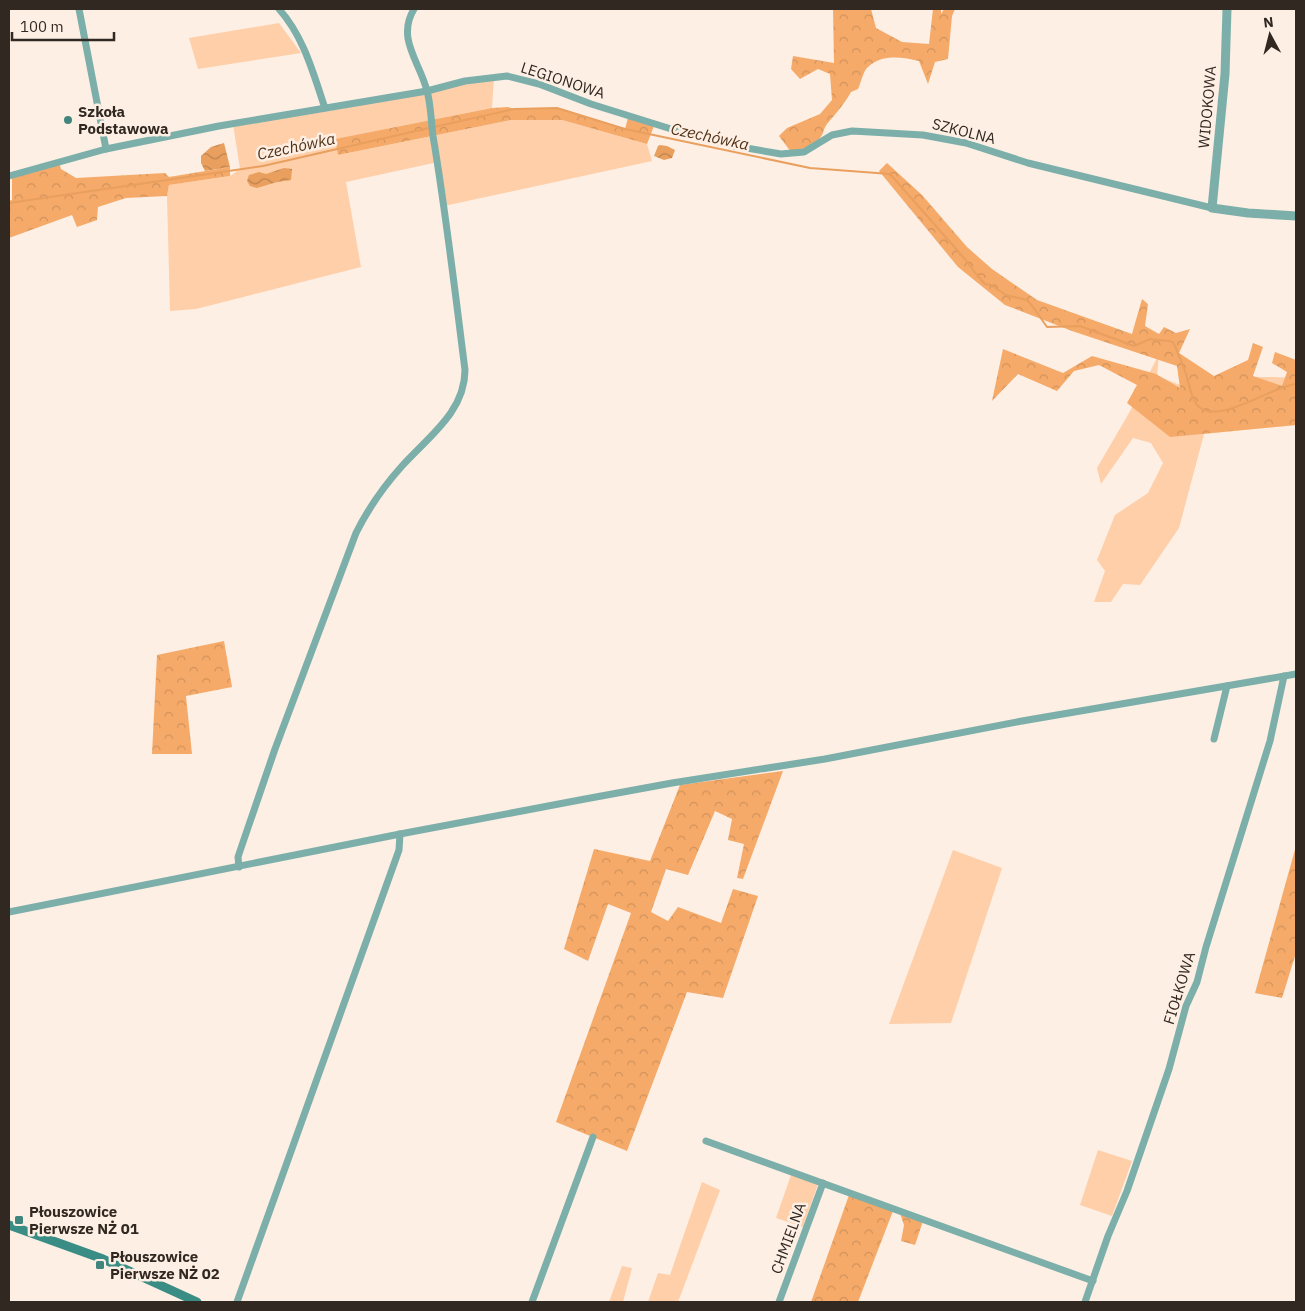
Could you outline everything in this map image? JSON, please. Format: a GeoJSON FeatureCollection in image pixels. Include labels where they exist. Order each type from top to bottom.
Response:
{"type":"FeatureCollection","features":[{"type":"Feature","properties":{"kind":"main road"},"geometry":{"type":"LineString","coordinates":[[9,1225],[103,1259],[197,1302]]}},
{"type":"Feature","properties":{"kind":"street"},"geometry":{"type":"LineString","coordinates":[[79,9],[106,148]]}},
{"type":"Feature","properties":{"kind":"street"},"geometry":{"type":"LineString","coordinates":[[279,9],[288,19],[303,45],[325,108]]}},
{"type":"Feature","properties":{"kind":"street"},"geometry":{"type":"LineString","coordinates":[[239,867],[238,857],[275,749],[356,532],[364,516],[402,466],[436,433],[454,409],[463,390],[465,370],[428,91],[406,33],[407,24],[414,9]]}},
{"type":"Feature","properties":{"kind":"street","name":"WIDOKOWA"},"geometry":{"type":"LineString","coordinates":[[1212,208],[1225,74],[1227,9]]}},
{"type":"Feature","properties":{"kind":"street","name":"LEGIONOWA"},"geometry":{"type":"LineString","coordinates":[[9,176],[106,148],[219,126],[428,91],[465,81],[506,76],[539,84],[629,116]]}},
{"type":"Feature","properties":{"kind":"street","name":"SZKOLNA"},"geometry":{"type":"LineString","coordinates":[[629,116],[684,133],[781,154],[804,152],[832,135],[852,131],[924,135],[966,143],[1028,163],[1212,208],[1248,213],[1296,216]]}},
{"type":"Feature","properties":{"kind":"street"},"geometry":{"type":"LineString","coordinates":[[9,912],[400,834],[672,783],[825,759],[1022,721],[1296,674]]}},
{"type":"Feature","properties":{"kind":"street","name":"FIOŁKOWA"},"geometry":{"type":"LineString","coordinates":[[1085,1302],[1169,1069],[1186,1006],[1196,982],[1270,741],[1284,676]]}},
{"type":"Feature","properties":{"kind":"street"},"geometry":{"type":"LineString","coordinates":[[1214,739],[1227,686]]}},
{"type":"Feature","properties":{"kind":"street"},"geometry":{"type":"LineString","coordinates":[[236,1302],[399,850],[400,834]]}},
{"type":"Feature","properties":{"kind":"street"},"geometry":{"type":"LineString","coordinates":[[532,1302],[593,1137]]}},
{"type":"Feature","properties":{"kind":"street"},"geometry":{"type":"LineString","coordinates":[[706,1141],[1093,1281]]}},
{"type":"Feature","properties":{"kind":"street","name":"CHMIELNA"},"geometry":{"type":"LineString","coordinates":[[779,1302],[823,1183]]}},
{"type":"Feature","properties":{"kind":"shaded area"},"geometry":{"type":"Polygon","coordinates":[[[279,23],[301,53],[198,69],[189,38],[279,23]]]}},
{"type":"Feature","properties":{"kind":"shaded area"},"geometry":{"type":"Polygon","coordinates":[[[494,79],[492,108],[336,139],[338,155],[511,120],[562,120],[647,144],[652,161],[444,206],[438,162],[346,182],[361,267],[196,309],[170,311],[167,196],[169,185],[230,176],[240,169],[233,124],[328,111],[494,79]]]}},
{"type":"Feature","properties":{"kind":"shaded area"},"geometry":{"type":"Polygon","coordinates":[[[1159,354],[1157,376],[1214,398],[1216,377],[1296,378],[1296,425],[1204,434],[1179,528],[1140,585],[1123,584],[1111,602],[1094,602],[1105,571],[1097,560],[1115,515],[1148,493],[1163,463],[1151,443],[1133,438],[1101,484],[1097,468],[1129,413],[1159,354]]]}},
{"type":"Feature","properties":{"kind":"shaded area"},"geometry":{"type":"Polygon","coordinates":[[[953,850],[1002,868],[951,1023],[889,1024],[953,850]]]}},
{"type":"Feature","properties":{"kind":"shaded area"},"geometry":{"type":"Polygon","coordinates":[[[1098,1150],[1132,1161],[1112,1216],[1080,1205],[1098,1150]]]}},
{"type":"Feature","properties":{"kind":"shaded area"},"geometry":{"type":"Polygon","coordinates":[[[791,1175],[818,1184],[803,1227],[776,1218],[791,1175]]]}},
{"type":"Feature","properties":{"kind":"shaded area"},"geometry":{"type":"Polygon","coordinates":[[[702,1182],[720,1190],[678,1302],[648,1302],[658,1273],[670,1275],[702,1182]]]}},
{"type":"Feature","properties":{"kind":"shaded area"},"geometry":{"type":"Polygon","coordinates":[[[622,1266],[632,1268],[623,1302],[609,1302],[622,1266]]]}},
{"type":"Feature","properties":{"kind":"green space"},"geometry":{"type":"Polygon","coordinates":[[[833,9],[871,9],[876,28],[902,42],[929,44],[933,9],[941,9],[941,14],[944,9],[955,9],[952,16],[948,59],[935,62],[928,84],[919,61],[906,58],[879,60],[868,67],[858,89],[851,92],[826,125],[819,139],[809,146],[791,152],[779,136],[787,128],[820,114],[832,100],[830,74],[818,69],[800,79],[791,69],[793,56],[834,63],[833,9]]]}},
{"type":"Feature","properties":{"kind":"green space"},"geometry":{"type":"Polygon","coordinates":[[[508,107],[514,109],[557,108],[625,129],[628,118],[654,126],[647,144],[562,120],[511,120],[338,155],[335,139],[492,108],[508,107]]]}},
{"type":"Feature","properties":{"kind":"green space"},"geometry":{"type":"Polygon","coordinates":[[[59,162],[61,169],[76,178],[165,173],[169,177],[230,167],[230,176],[169,185],[167,196],[126,198],[98,207],[97,220],[77,227],[72,215],[9,238],[9,201],[12,200],[12,177],[59,162]]]}},
{"type":"Feature","properties":{"kind":"green space"},"geometry":{"type":"Polygon","coordinates":[[[887,163],[922,195],[967,247],[992,269],[1037,300],[1132,334],[1142,299],[1148,304],[1145,326],[1159,334],[1164,327],[1176,333],[1190,329],[1179,353],[1214,376],[1248,360],[1253,343],[1263,347],[1253,376],[1282,386],[1287,372],[1272,363],[1275,352],[1296,360],[1296,425],[1170,437],[1127,403],[1137,385],[1099,365],[1074,371],[1057,391],[1018,374],[992,401],[1003,349],[1063,373],[1092,356],[1156,374],[1180,388],[1177,366],[1072,331],[1005,305],[958,267],[879,171],[887,163]]]}},
{"type":"Feature","properties":{"kind":"green space"},"geometry":{"type":"Polygon","coordinates":[[[224,641],[232,687],[186,696],[192,754],[152,754],[157,655],[224,641]]]}},
{"type":"Feature","properties":{"kind":"green space"},"geometry":{"type":"Polygon","coordinates":[[[783,771],[743,879],[737,878],[744,844],[728,840],[732,819],[715,811],[688,875],[666,869],[651,912],[668,921],[678,907],[721,923],[733,889],[758,896],[723,998],[687,992],[627,1151],[556,1122],[631,913],[608,904],[588,961],[564,949],[594,849],[650,861],[680,785],[783,771]]]}},
{"type":"Feature","properties":{"kind":"green space"},"geometry":{"type":"Polygon","coordinates":[[[1296,846],[1296,953],[1282,998],[1255,993],[1296,846]]]}},
{"type":"Feature","properties":{"kind":"green space"},"geometry":{"type":"Polygon","coordinates":[[[849,1195],[893,1211],[858,1302],[811,1302],[849,1195]]]}},
{"type":"Feature","properties":{"kind":"green space"},"geometry":{"type":"Polygon","coordinates":[[[900,1213],[923,1221],[915,1245],[901,1241],[904,1225],[900,1213]]]}},
{"type":"Feature","properties":{"kind":"water"},"geometry":{"type":"Polygon","coordinates":[[[224,143],[230,167],[205,171],[201,163],[201,156],[211,147],[224,143]]]}},
{"type":"Feature","properties":{"kind":"water"},"geometry":{"type":"Polygon","coordinates":[[[660,145],[675,150],[672,158],[664,160],[654,156],[660,145]]]}},
{"type":"Feature","properties":{"kind":"water"},"geometry":{"type":"Polygon","coordinates":[[[284,168],[292,169],[291,180],[257,188],[250,186],[247,181],[249,175],[259,172],[266,174],[284,168]]]}},
{"type":"Feature","properties":{"kind":"waterway","name":"Czechówka"},"geometry":{"type":"LineString","coordinates":[[434,127],[514,109],[557,108],[625,129],[810,168],[890,174],[985,284],[991,285],[1006,295],[1027,300],[1047,327],[1080,326],[1134,346],[1150,339],[1173,342],[1186,374],[1190,391],[1198,406],[1207,411],[1231,408],[1286,386],[1296,384]]}},
{"type":"Feature","properties":{"kind":"waterway","name":"Czechówka"},"geometry":{"type":"LineString","coordinates":[[9,203],[263,166],[429,128]]}},
{"type":"Feature","properties":{"kind":"place","name":"Szkoła Podstawowa"},"geometry":{"type":"Point","coordinates":[68,120]}},
{"type":"Feature","properties":{"kind":"place","name":"Płouszowice Pierwsze NŻ 01"},"geometry":{"type":"Point","coordinates":[19,1220]}},
{"type":"Feature","properties":{"kind":"place","name":"Płouszowice Pierwsze NŻ 02"},"geometry":{"type":"Point","coordinates":[100,1265]}}]}
